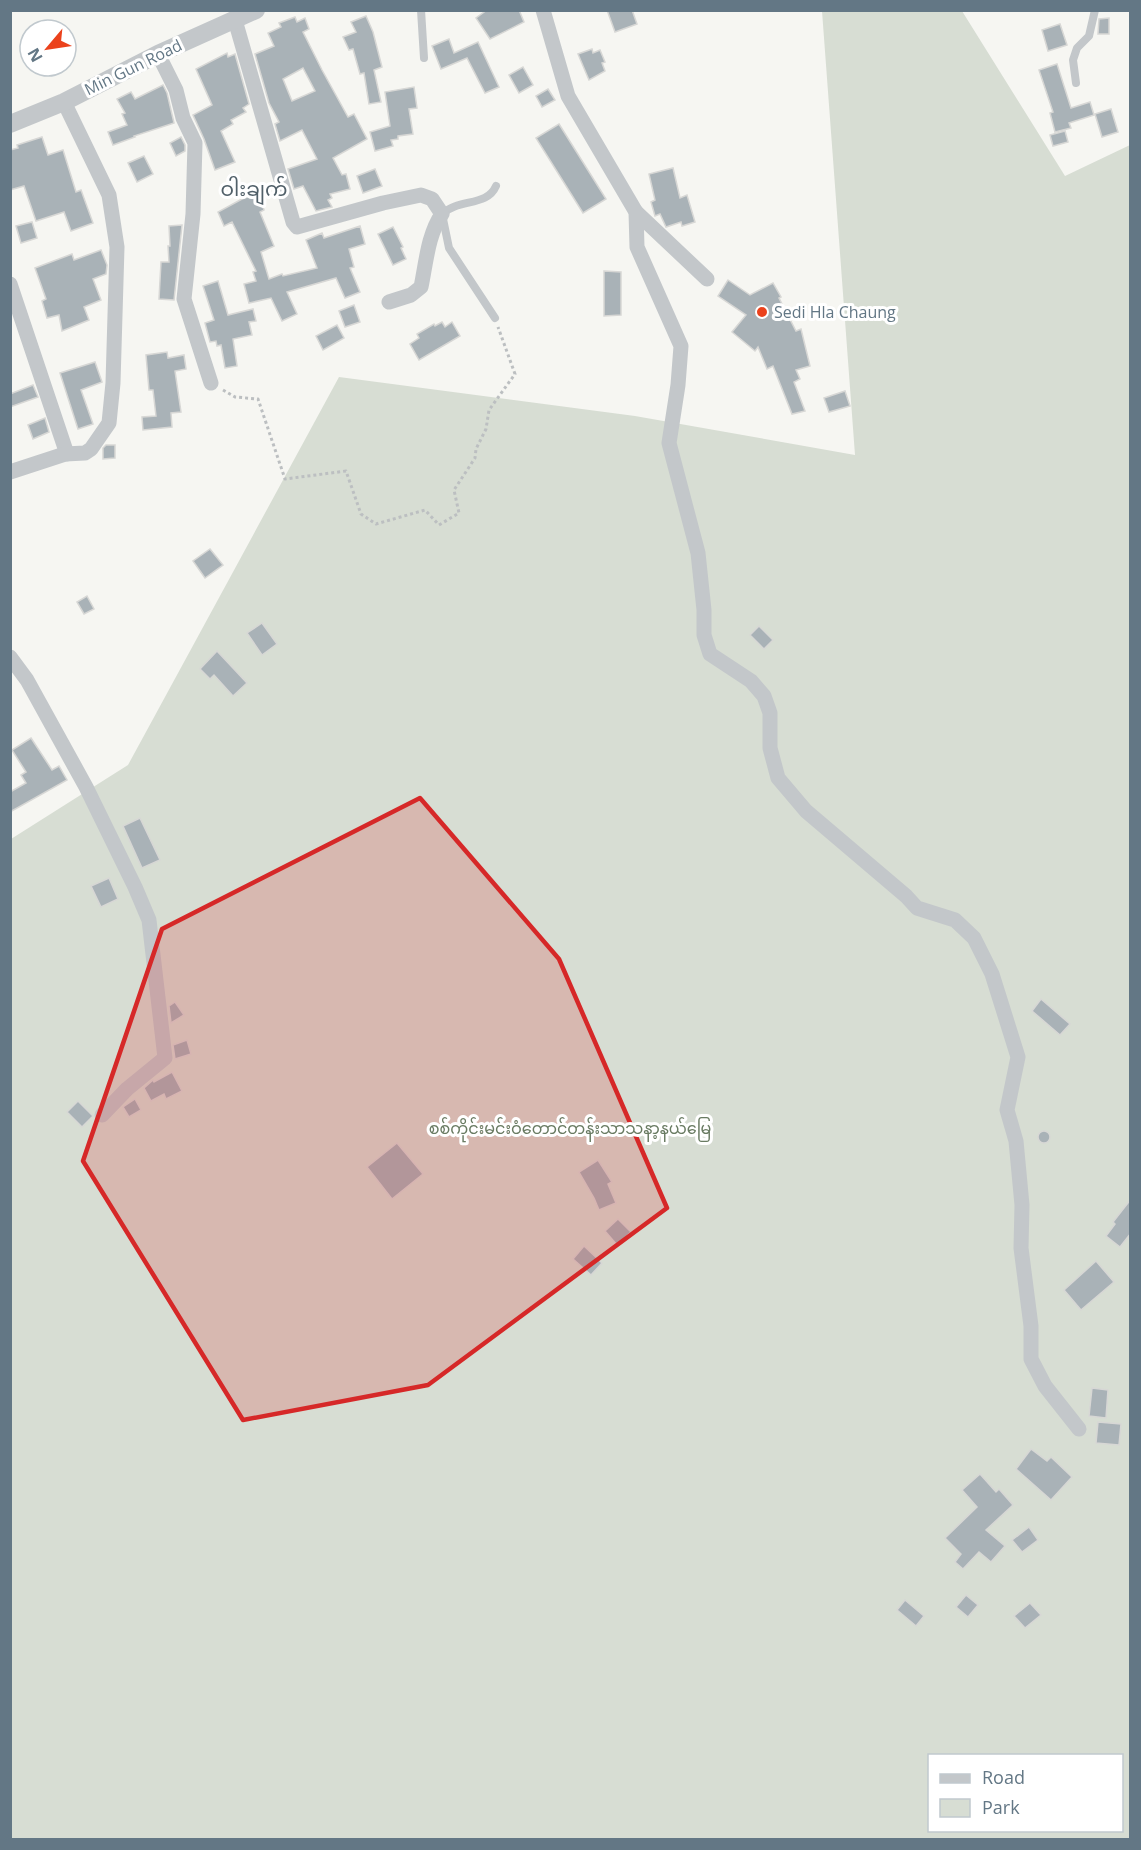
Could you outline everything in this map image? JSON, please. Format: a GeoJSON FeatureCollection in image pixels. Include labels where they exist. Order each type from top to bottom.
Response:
{"type":"FeatureCollection","features":[{"type":"Feature","properties":{"kind":"street","name":"Min Gun Road"},"geometry":{"type":"LineString","coordinates":[[10,124],[64,102],[158,54],[256,10]]}},
{"type":"Feature","properties":{"kind":"street"},"geometry":{"type":"LineString","coordinates":[[543,10],[568,96],[636,212],[707,279]]}},
{"type":"Feature","properties":{"kind":"street"},"geometry":{"type":"LineString","coordinates":[[235,20],[292,222],[297,227],[421,195],[432,199],[442,214],[436,221],[421,287],[411,295],[389,302]]}},
{"type":"Feature","properties":{"kind":"street"},"geometry":{"type":"LineString","coordinates":[[158,54],[176,90],[183,118],[195,143],[193,214],[184,299],[211,383]]}},
{"type":"Feature","properties":{"kind":"street"},"geometry":{"type":"LineString","coordinates":[[10,472],[68,454],[84,453],[91,449],[109,423],[113,382],[117,248],[110,195],[64,102]]}},
{"type":"Feature","properties":{"kind":"street"},"geometry":{"type":"LineString","coordinates":[[636,212],[638,247],[681,346],[678,385],[669,443],[698,553],[704,610],[704,635],[710,654],[751,681],[764,696],[770,714],[770,748],[778,778],[806,811],[889,881],[917,908],[955,920],[974,938],[992,974],[1018,1057],[1007,1110],[1016,1142],[1022,1205],[1021,1248],[1030,1326],[1031,1359],[1045,1386],[1079,1429]]}},
{"type":"Feature","properties":{"kind":"street"},"geometry":{"type":"LineString","coordinates":[[10,284],[68,454]]}},
{"type":"Feature","properties":{"kind":"street"},"geometry":{"type":"LineString","coordinates":[[10,657],[27,680],[86,787],[149,920],[165,1058],[127,1089],[102,1115]]}},
{"type":"Feature","properties":{"kind":"lane"},"geometry":{"type":"LineString","coordinates":[[421,10],[424,58]]}},
{"type":"Feature","properties":{"kind":"lane"},"geometry":{"type":"LineString","coordinates":[[1076,83],[1074,60],[1077,48],[1089,36],[1095,10]]}},
{"type":"Feature","properties":{"kind":"lane"},"geometry":{"type":"LineString","coordinates":[[495,318],[449,248],[442,214],[450,206],[486,199],[493,195],[496,186]]}},
{"type":"Feature","properties":{"kind":"path"},"geometry":{"type":"LineString","coordinates":[[211,383],[235,396],[258,399],[285,479],[346,471],[361,514],[376,524],[425,510],[439,525],[459,513],[453,490],[475,458],[476,449],[486,429],[489,410],[515,374],[495,318]]}},
{"type":"Feature","properties":{"kind":"highlighted area"},"geometry":{"type":"Polygon","coordinates":[[[420,798],[559,959],[667,1208],[428,1385],[243,1420],[83,1161],[162,929],[420,798]]]}},
{"type":"Feature","properties":{"kind":"green space","name":"စစ်ကိုင်းမင်းဝံတောင်တန်းသာသနာ့နယ်မြေ"},"geometry":{"type":"Polygon","coordinates":[[[822,11],[962,11],[1065,176],[1130,145],[1130,1839],[11,1840],[11,839],[128,765],[339,377],[635,416],[855,455],[822,11]]]}},
{"type":"Feature","properties":{"kind":"building"},"geometry":{"type":"Polygon","coordinates":[[[487,10],[519,10],[524,22],[490,39],[476,18],[487,10]]]}},
{"type":"Feature","properties":{"kind":"building"},"geometry":{"type":"Polygon","coordinates":[[[607,10],[632,10],[637,24],[615,32],[607,10]]]}},
{"type":"Feature","properties":{"kind":"building"},"geometry":{"type":"Polygon","coordinates":[[[366,16],[373,32],[382,67],[374,70],[381,102],[369,104],[364,73],[360,74],[353,49],[349,50],[343,37],[356,32],[351,22],[366,16]]]}},
{"type":"Feature","properties":{"kind":"building"},"geometry":{"type":"Polygon","coordinates":[[[295,17],[297,22],[305,18],[309,29],[303,32],[322,70],[348,117],[354,114],[367,139],[333,158],[342,175],[346,174],[350,189],[330,194],[332,198],[328,200],[332,207],[316,211],[303,186],[294,189],[288,169],[317,159],[302,130],[280,141],[275,124],[279,122],[269,103],[255,54],[274,46],[268,33],[281,27],[279,23],[295,17]],[[303,68],[283,79],[292,101],[315,91],[303,68]]]}},
{"type":"Feature","properties":{"kind":"building"},"geometry":{"type":"Polygon","coordinates":[[[1109,18],[1109,34],[1098,34],[1099,19],[1109,18]]]}},
{"type":"Feature","properties":{"kind":"building"},"geometry":{"type":"Polygon","coordinates":[[[1060,24],[1067,45],[1048,51],[1042,30],[1060,24]]]}},
{"type":"Feature","properties":{"kind":"building"},"geometry":{"type":"Polygon","coordinates":[[[449,39],[454,53],[478,42],[499,87],[485,93],[467,58],[441,69],[432,46],[449,39]]]}},
{"type":"Feature","properties":{"kind":"building"},"geometry":{"type":"Polygon","coordinates":[[[592,49],[593,53],[600,50],[605,62],[602,63],[605,71],[589,80],[578,54],[592,49]]]}},
{"type":"Feature","properties":{"kind":"building"},"geometry":{"type":"Polygon","coordinates":[[[227,53],[228,57],[235,54],[249,104],[243,108],[246,112],[231,120],[233,124],[221,131],[235,162],[215,170],[193,115],[212,105],[196,69],[227,53]]]}},
{"type":"Feature","properties":{"kind":"building"},"geometry":{"type":"Polygon","coordinates":[[[1057,64],[1071,108],[1090,102],[1094,115],[1069,123],[1071,128],[1055,132],[1050,113],[1053,112],[1039,70],[1057,64]]]}},
{"type":"Feature","properties":{"kind":"building"},"geometry":{"type":"Polygon","coordinates":[[[523,67],[533,85],[519,93],[509,75],[523,67]]]}},
{"type":"Feature","properties":{"kind":"building"},"geometry":{"type":"Polygon","coordinates":[[[163,85],[174,123],[113,145],[108,132],[127,125],[122,114],[125,113],[117,99],[131,92],[135,99],[163,85]]]}},
{"type":"Feature","properties":{"kind":"building"},"geometry":{"type":"Polygon","coordinates":[[[414,87],[417,108],[409,109],[413,134],[398,136],[398,139],[391,140],[393,146],[375,151],[370,132],[390,126],[385,92],[414,87]]]}},
{"type":"Feature","properties":{"kind":"building"},"geometry":{"type":"Polygon","coordinates":[[[548,89],[555,100],[542,107],[536,96],[548,89]]]}},
{"type":"Feature","properties":{"kind":"building"},"geometry":{"type":"Polygon","coordinates":[[[1111,109],[1118,132],[1102,137],[1095,114],[1111,109]]]}},
{"type":"Feature","properties":{"kind":"building"},"geometry":{"type":"Polygon","coordinates":[[[559,124],[606,199],[583,213],[536,138],[559,124]]]}},
{"type":"Feature","properties":{"kind":"building"},"geometry":{"type":"Polygon","coordinates":[[[1065,131],[1068,142],[1053,146],[1050,135],[1065,131]]]}},
{"type":"Feature","properties":{"kind":"building"},"geometry":{"type":"Polygon","coordinates":[[[42,137],[48,155],[63,150],[76,192],[81,190],[93,223],[71,231],[64,212],[36,221],[24,186],[10,190],[10,150],[18,148],[17,145],[42,137]]]}},
{"type":"Feature","properties":{"kind":"building"},"geometry":{"type":"Polygon","coordinates":[[[181,137],[185,151],[176,156],[170,143],[181,137]]]}},
{"type":"Feature","properties":{"kind":"building"},"geometry":{"type":"Polygon","coordinates":[[[144,156],[153,174],[137,182],[128,163],[144,156]]]}},
{"type":"Feature","properties":{"kind":"building"},"geometry":{"type":"Polygon","coordinates":[[[673,168],[680,198],[687,195],[695,222],[682,226],[681,222],[666,227],[660,214],[655,216],[651,202],[655,200],[649,174],[673,168]]]}},
{"type":"Feature","properties":{"kind":"building"},"geometry":{"type":"Polygon","coordinates":[[[375,169],[382,186],[363,193],[357,176],[375,169]]]}},
{"type":"Feature","properties":{"kind":"building"},"geometry":{"type":"Polygon","coordinates":[[[258,193],[264,210],[260,212],[274,246],[261,252],[269,279],[282,274],[283,276],[317,268],[306,240],[322,233],[324,238],[360,226],[365,244],[349,249],[354,267],[350,268],[360,292],[345,298],[336,278],[287,292],[297,314],[282,321],[271,298],[249,303],[244,284],[256,281],[253,272],[256,271],[232,222],[224,226],[218,212],[258,193]]]}},
{"type":"Feature","properties":{"kind":"building"},"geometry":{"type":"Polygon","coordinates":[[[32,222],[37,238],[21,243],[16,226],[32,222]]]}},
{"type":"Feature","properties":{"kind":"building"},"geometry":{"type":"Polygon","coordinates":[[[182,225],[174,300],[159,299],[161,262],[169,262],[169,226],[182,225]]]}},
{"type":"Feature","properties":{"kind":"building"},"geometry":{"type":"Polygon","coordinates":[[[393,227],[406,259],[393,265],[378,234],[393,227]]]}},
{"type":"Feature","properties":{"kind":"building"},"geometry":{"type":"Polygon","coordinates":[[[101,250],[107,265],[106,274],[93,279],[101,300],[84,307],[89,320],[62,331],[59,315],[47,318],[42,301],[46,299],[35,268],[72,254],[74,260],[101,250]]]}},
{"type":"Feature","properties":{"kind":"building"},"geometry":{"type":"Polygon","coordinates":[[[604,271],[621,272],[621,315],[604,316],[604,271]]]}},
{"type":"Feature","properties":{"kind":"building"},"geometry":{"type":"Polygon","coordinates":[[[728,280],[750,295],[773,283],[796,331],[801,329],[810,366],[796,370],[800,379],[794,382],[805,411],[792,414],[773,366],[767,369],[758,347],[755,351],[732,332],[746,315],[718,296],[728,280]]]}},
{"type":"Feature","properties":{"kind":"building"},"geometry":{"type":"Polygon","coordinates":[[[218,281],[228,315],[253,309],[256,321],[249,322],[252,335],[233,339],[237,366],[225,368],[221,345],[217,346],[216,341],[210,342],[205,323],[214,320],[203,286],[218,281]]]}},
{"type":"Feature","properties":{"kind":"building"},"geometry":{"type":"Polygon","coordinates":[[[354,305],[360,322],[345,327],[339,311],[354,305]]]}},
{"type":"Feature","properties":{"kind":"building"},"geometry":{"type":"Polygon","coordinates":[[[442,322],[445,327],[452,322],[460,336],[419,360],[410,344],[419,338],[417,334],[442,322]]]}},
{"type":"Feature","properties":{"kind":"building"},"geometry":{"type":"Polygon","coordinates":[[[337,325],[344,338],[323,350],[316,336],[337,325]]]}},
{"type":"Feature","properties":{"kind":"building"},"geometry":{"type":"Polygon","coordinates":[[[167,352],[168,358],[184,355],[186,369],[175,371],[181,412],[171,413],[172,427],[143,430],[142,417],[156,416],[153,390],[149,390],[146,355],[167,352]]]}},
{"type":"Feature","properties":{"kind":"building"},"geometry":{"type":"Polygon","coordinates":[[[95,362],[102,382],[81,390],[93,424],[78,429],[60,373],[95,362]]]}},
{"type":"Feature","properties":{"kind":"building"},"geometry":{"type":"Polygon","coordinates":[[[33,385],[38,397],[10,407],[10,394],[33,385]]]}},
{"type":"Feature","properties":{"kind":"building"},"geometry":{"type":"Polygon","coordinates":[[[845,391],[850,406],[829,412],[824,398],[845,391]]]}},
{"type":"Feature","properties":{"kind":"building"},"geometry":{"type":"Polygon","coordinates":[[[45,418],[49,432],[33,439],[28,425],[45,418]]]}},
{"type":"Feature","properties":{"kind":"building"},"geometry":{"type":"Polygon","coordinates":[[[106,445],[115,445],[115,458],[103,459],[103,448],[106,445]]]}},
{"type":"Feature","properties":{"kind":"building"},"geometry":{"type":"Polygon","coordinates":[[[210,549],[223,565],[205,578],[193,561],[210,549]]]}},
{"type":"Feature","properties":{"kind":"building"},"geometry":{"type":"Polygon","coordinates":[[[87,596],[94,609],[84,614],[77,602],[87,596]]]}},
{"type":"Feature","properties":{"kind":"building"},"geometry":{"type":"Polygon","coordinates":[[[262,623],[277,644],[262,655],[247,633],[262,623]]]}},
{"type":"Feature","properties":{"kind":"building"},"geometry":{"type":"Polygon","coordinates":[[[759,626],[773,640],[764,649],[750,635],[759,626]]]}},
{"type":"Feature","properties":{"kind":"building"},"geometry":{"type":"Polygon","coordinates":[[[217,651],[247,683],[233,696],[214,675],[210,679],[200,669],[217,651]]]}},
{"type":"Feature","properties":{"kind":"building"},"geometry":{"type":"Polygon","coordinates":[[[31,738],[52,770],[59,766],[67,780],[10,812],[10,792],[26,783],[21,775],[26,772],[12,750],[31,738]]]}},
{"type":"Feature","properties":{"kind":"building"},"geometry":{"type":"Polygon","coordinates":[[[140,818],[160,860],[142,868],[123,826],[140,818]]]}},
{"type":"Feature","properties":{"kind":"building"},"geometry":{"type":"Polygon","coordinates":[[[109,878],[118,899],[101,907],[91,886],[109,878]]]}},
{"type":"Feature","properties":{"kind":"building"},"geometry":{"type":"Polygon","coordinates":[[[1041,999],[1070,1024],[1060,1035],[1032,1011],[1041,999]]]}},
{"type":"Feature","properties":{"kind":"building"},"geometry":{"type":"Polygon","coordinates":[[[175,1002],[184,1015],[171,1023],[169,1006],[175,1002]]]}},
{"type":"Feature","properties":{"kind":"building"},"geometry":{"type":"Polygon","coordinates":[[[187,1040],[191,1054],[175,1059],[173,1045],[187,1040]]]}},
{"type":"Feature","properties":{"kind":"building"},"geometry":{"type":"Polygon","coordinates":[[[172,1072],[182,1091],[166,1099],[164,1094],[151,1101],[144,1088],[153,1080],[154,1082],[172,1072]]]}},
{"type":"Feature","properties":{"kind":"building"},"geometry":{"type":"Polygon","coordinates":[[[135,1099],[141,1110],[129,1117],[123,1107],[135,1099]]]}},
{"type":"Feature","properties":{"kind":"building"},"geometry":{"type":"Polygon","coordinates":[[[78,1101],[93,1116],[82,1127],[67,1112],[78,1101]]]}},
{"type":"Feature","properties":{"kind":"building"},"geometry":{"type":"Polygon","coordinates":[[[1046,1131],[1050,1137],[1046,1143],[1042,1143],[1038,1135],[1046,1131]]]}},
{"type":"Feature","properties":{"kind":"building"},"geometry":{"type":"Polygon","coordinates":[[[397,1143],[423,1174],[392,1199],[367,1167],[397,1143]]]}},
{"type":"Feature","properties":{"kind":"building"},"geometry":{"type":"Polygon","coordinates":[[[598,1160],[612,1182],[608,1184],[616,1203],[599,1210],[579,1172],[598,1160]]]}},
{"type":"Feature","properties":{"kind":"building"},"geometry":{"type":"Polygon","coordinates":[[[1131,1199],[1131,1233],[1120,1247],[1106,1236],[1115,1224],[1113,1222],[1131,1199]]]}},
{"type":"Feature","properties":{"kind":"building"},"geometry":{"type":"Polygon","coordinates":[[[618,1219],[631,1232],[617,1245],[605,1231],[618,1219]]]}},
{"type":"Feature","properties":{"kind":"building"},"geometry":{"type":"Polygon","coordinates":[[[584,1246],[602,1263],[591,1275],[573,1259],[584,1246]]]}},
{"type":"Feature","properties":{"kind":"building"},"geometry":{"type":"Polygon","coordinates":[[[1096,1261],[1114,1282],[1081,1310],[1064,1290],[1096,1261]]]}},
{"type":"Feature","properties":{"kind":"building"},"geometry":{"type":"Polygon","coordinates":[[[1092,1388],[1108,1390],[1106,1418],[1089,1416],[1092,1388]]]}},
{"type":"Feature","properties":{"kind":"building"},"geometry":{"type":"Polygon","coordinates":[[[1098,1422],[1121,1424],[1119,1445],[1096,1443],[1098,1422]]]}},
{"type":"Feature","properties":{"kind":"building"},"geometry":{"type":"Polygon","coordinates":[[[1031,1449],[1047,1461],[1051,1457],[1072,1477],[1051,1500],[1016,1469],[1031,1449]]]}},
{"type":"Feature","properties":{"kind":"building"},"geometry":{"type":"Polygon","coordinates":[[[980,1474],[996,1492],[999,1489],[1013,1505],[986,1530],[1005,1546],[991,1562],[979,1552],[963,1569],[955,1562],[961,1554],[945,1538],[977,1507],[962,1490],[980,1474]]]}},
{"type":"Feature","properties":{"kind":"building"},"geometry":{"type":"Polygon","coordinates":[[[1029,1527],[1038,1540],[1022,1552],[1012,1540],[1029,1527]]]}},
{"type":"Feature","properties":{"kind":"building"},"geometry":{"type":"Polygon","coordinates":[[[966,1595],[978,1605],[968,1617],[956,1607],[966,1595]]]}},
{"type":"Feature","properties":{"kind":"building"},"geometry":{"type":"Polygon","coordinates":[[[905,1600],[924,1616],[916,1626],[897,1610],[905,1600]]]}},
{"type":"Feature","properties":{"kind":"building"},"geometry":{"type":"Polygon","coordinates":[[[1030,1603],[1041,1615],[1025,1628],[1014,1616],[1030,1603]]]}},
{"type":"Feature","properties":{"kind":"place","name":"Sedi Hla Chaung"},"geometry":{"type":"Point","coordinates":[762,312]}},
{"type":"Feature","properties":{"kind":"district","name":"ဝါးချက်"},"geometry":{"type":"Point","coordinates":[254,188]}}]}
